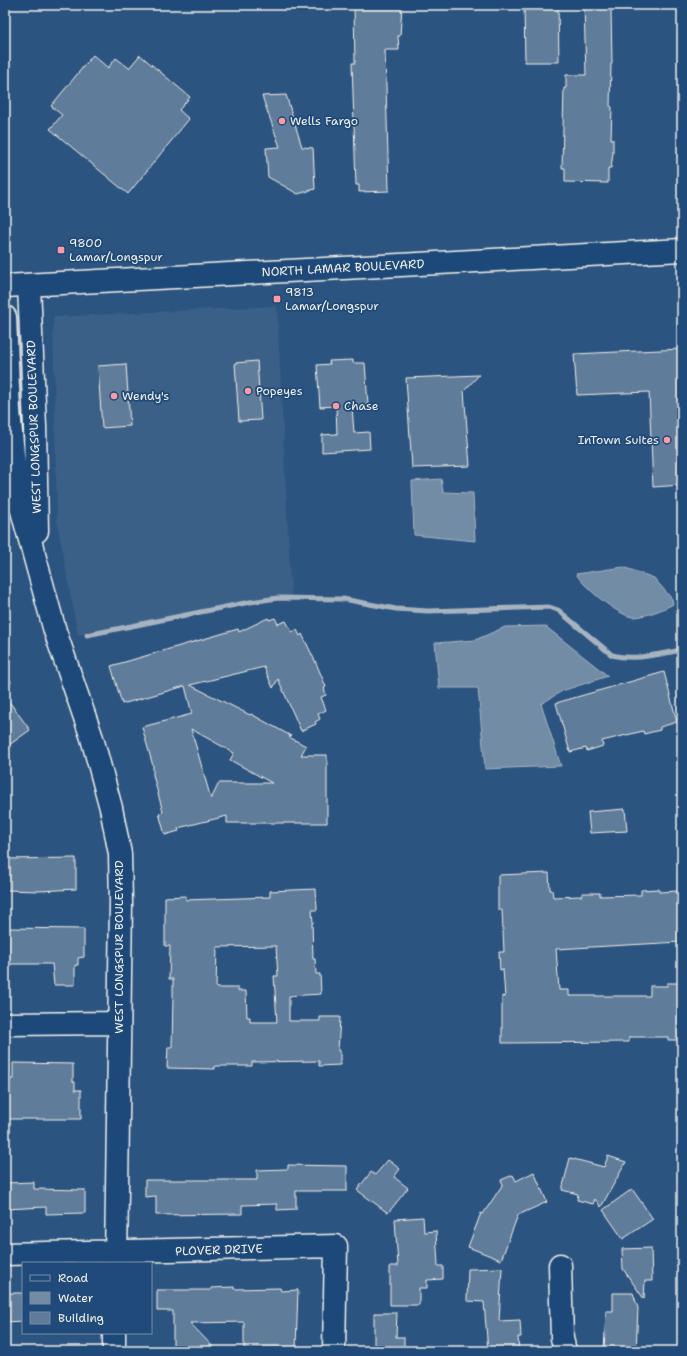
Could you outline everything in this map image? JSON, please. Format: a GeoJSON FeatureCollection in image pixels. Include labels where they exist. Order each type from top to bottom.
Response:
{"type":"FeatureCollection","features":[{"type":"Feature","properties":{"kind":"street","name":"NORTH LAMAR BOULEVARD"},"geometry":{"type":"LineString","coordinates":[[5,286],[682,250]]}},
{"type":"Feature","properties":{"kind":"street","name":"WEST LONGSPUR BOULEVARD"},"geometry":{"type":"LineString","coordinates":[[29,285],[39,570]]}},
{"type":"Feature","properties":{"kind":"street","name":"WEST LONGSPUR BOULEVARD"},"geometry":{"type":"LineString","coordinates":[[5,317],[9,410],[16,489],[64,660],[92,738],[111,808],[120,854],[116,1258]]}},
{"type":"Feature","properties":{"kind":"street"},"geometry":{"type":"LineString","coordinates":[[5,1024],[119,1023]]}},
{"type":"Feature","properties":{"kind":"street","name":"PLOVER DRIVE"},"geometry":{"type":"LineString","coordinates":[[5,1254],[116,1258],[336,1246],[334,1351]]}},
{"type":"Feature","properties":{"kind":"street"},"geometry":{"type":"LineString","coordinates":[[560,1265],[562,1338],[565,1351]]}},
{"type":"Feature","properties":{"kind":"street"},"geometry":{"type":"LineString","coordinates":[[114,1334],[114,1351]]}},
{"type":"Feature","properties":{"kind":"shaded area"},"geometry":{"type":"Polygon","coordinates":[[[277,306],[291,596],[78,635],[57,521],[53,317],[277,306]]]}},
{"type":"Feature","properties":{"kind":"water"},"geometry":{"type":"Polygon","coordinates":[[[441,479],[443,492],[473,493],[475,541],[414,535],[412,481],[441,479]]]}},
{"type":"Feature","properties":{"kind":"water"},"geometry":{"type":"Polygon","coordinates":[[[623,567],[654,578],[672,599],[673,604],[642,616],[632,617],[625,615],[601,600],[580,580],[576,574],[623,567]]]}},
{"type":"Feature","properties":{"kind":"water"},"geometry":{"type":"Polygon","coordinates":[[[545,626],[608,676],[562,691],[541,704],[561,766],[485,769],[478,688],[439,688],[435,643],[475,640],[505,627],[545,626]]]}},
{"type":"Feature","properties":{"kind":"building"},"geometry":{"type":"Polygon","coordinates":[[[524,5],[558,5],[559,62],[525,62],[524,5]]]}},
{"type":"Feature","properties":{"kind":"building"},"geometry":{"type":"Polygon","coordinates":[[[584,5],[609,5],[609,9],[611,9],[612,64],[610,106],[612,107],[611,139],[613,139],[613,153],[611,168],[608,168],[608,183],[565,182],[565,168],[562,168],[564,88],[566,88],[566,75],[586,75],[584,5]]]}},
{"type":"Feature","properties":{"kind":"building"},"geometry":{"type":"Polygon","coordinates":[[[354,6],[402,6],[400,36],[398,36],[399,50],[385,50],[389,191],[359,192],[359,185],[356,185],[352,63],[355,63],[354,6]]]}},
{"type":"Feature","properties":{"kind":"building"},"geometry":{"type":"Polygon","coordinates":[[[93,55],[108,68],[116,58],[129,68],[140,55],[190,97],[179,110],[189,119],[128,194],[50,129],[62,115],[51,106],[93,55]]]}},
{"type":"Feature","properties":{"kind":"building","name":"Wells Fargo"},"geometry":{"type":"Polygon","coordinates":[[[286,95],[302,147],[313,148],[315,189],[298,194],[268,177],[266,148],[280,147],[262,96],[286,95]]]}},
{"type":"Feature","properties":{"kind":"building","name":"InTown Suites"},"geometry":{"type":"Polygon","coordinates":[[[682,349],[682,485],[653,487],[649,392],[577,395],[574,354],[682,349]]]}},
{"type":"Feature","properties":{"kind":"building","name":"Chase"},"geometry":{"type":"Polygon","coordinates":[[[353,360],[353,363],[365,363],[368,405],[352,406],[354,433],[369,432],[370,449],[322,452],[322,435],[337,434],[336,406],[320,407],[317,365],[330,364],[329,361],[353,360]]]}},
{"type":"Feature","properties":{"kind":"building","name":"Popeyes"},"geometry":{"type":"Polygon","coordinates":[[[257,361],[261,420],[239,421],[235,363],[257,361]]]}},
{"type":"Feature","properties":{"kind":"building","name":"Wendy's"},"geometry":{"type":"Polygon","coordinates":[[[126,364],[130,426],[102,428],[98,366],[126,364]]]}},
{"type":"Feature","properties":{"kind":"building"},"geometry":{"type":"Polygon","coordinates":[[[479,375],[464,391],[470,466],[412,468],[406,378],[479,375]]]}},
{"type":"Feature","properties":{"kind":"building"},"geometry":{"type":"Polygon","coordinates":[[[268,618],[269,620],[275,618],[278,624],[286,621],[292,632],[297,630],[300,636],[302,634],[326,687],[324,688],[326,695],[321,697],[326,710],[318,714],[320,719],[315,722],[316,724],[301,731],[278,679],[273,688],[264,667],[190,685],[250,715],[251,714],[291,736],[289,737],[306,746],[301,755],[327,755],[327,823],[227,823],[227,816],[178,828],[179,831],[165,835],[159,813],[163,812],[153,775],[153,766],[142,727],[192,714],[185,686],[122,704],[111,666],[238,629],[239,632],[268,618]],[[191,729],[211,799],[219,783],[272,783],[230,760],[234,753],[191,729]]]}},
{"type":"Feature","properties":{"kind":"building"},"geometry":{"type":"Polygon","coordinates":[[[664,672],[677,722],[660,727],[660,730],[644,734],[643,731],[602,741],[603,746],[587,751],[586,748],[570,752],[556,703],[664,672]]]}},
{"type":"Feature","properties":{"kind":"building"},"geometry":{"type":"Polygon","coordinates":[[[5,696],[30,730],[5,748],[5,696]]]}},
{"type":"Feature","properties":{"kind":"building"},"geometry":{"type":"Polygon","coordinates":[[[625,809],[627,831],[590,833],[588,812],[625,809]]]}},
{"type":"Feature","properties":{"kind":"building"},"geometry":{"type":"Polygon","coordinates":[[[76,858],[76,889],[39,891],[5,890],[5,859],[76,858]]]}},
{"type":"Feature","properties":{"kind":"building"},"geometry":{"type":"Polygon","coordinates":[[[549,873],[550,890],[552,890],[553,897],[582,896],[582,893],[600,893],[600,896],[641,895],[641,890],[659,889],[659,892],[678,891],[680,942],[556,949],[559,990],[569,990],[569,996],[650,996],[650,986],[667,986],[667,983],[682,983],[682,1040],[668,1040],[668,1037],[629,1037],[629,1042],[502,1043],[502,996],[505,997],[503,969],[500,970],[499,952],[504,952],[502,910],[498,910],[498,875],[549,873]]]}},
{"type":"Feature","properties":{"kind":"building"},"geometry":{"type":"Polygon","coordinates":[[[316,889],[317,910],[312,910],[313,959],[315,959],[316,974],[320,974],[321,994],[289,996],[289,1021],[320,1021],[320,1017],[340,1017],[338,1051],[340,1051],[340,1065],[319,1066],[319,1061],[252,1062],[252,1066],[215,1066],[215,1069],[167,1068],[168,1047],[172,1047],[173,979],[169,979],[170,946],[165,946],[165,897],[186,896],[186,900],[270,897],[270,891],[316,889]],[[276,946],[217,947],[216,988],[238,988],[238,991],[246,991],[247,1017],[250,1017],[250,1022],[277,1022],[274,976],[278,976],[276,946]]]}},
{"type":"Feature","properties":{"kind":"building"},"geometry":{"type":"Polygon","coordinates":[[[5,928],[84,929],[84,957],[78,958],[78,965],[75,965],[75,985],[54,985],[52,964],[5,964],[5,928]]]}},
{"type":"Feature","properties":{"kind":"building"},"geometry":{"type":"Polygon","coordinates":[[[13,1063],[73,1064],[73,1082],[75,1082],[75,1090],[81,1090],[81,1119],[5,1119],[5,1083],[10,1082],[10,1079],[13,1079],[13,1063]]]}},
{"type":"Feature","properties":{"kind":"building"},"geometry":{"type":"Polygon","coordinates":[[[608,1156],[626,1162],[601,1207],[595,1199],[593,1204],[577,1200],[578,1194],[562,1190],[570,1158],[604,1167],[608,1156]]]}},
{"type":"Feature","properties":{"kind":"building"},"geometry":{"type":"Polygon","coordinates":[[[388,1160],[400,1169],[394,1177],[408,1188],[388,1213],[357,1190],[371,1172],[375,1175],[388,1160]]]}},
{"type":"Feature","properties":{"kind":"building"},"geometry":{"type":"Polygon","coordinates":[[[288,1165],[347,1166],[347,1191],[296,1191],[296,1209],[277,1210],[277,1204],[242,1205],[242,1214],[156,1215],[156,1196],[145,1197],[145,1180],[257,1180],[257,1170],[288,1169],[288,1165]]]}},
{"type":"Feature","properties":{"kind":"building"},"geometry":{"type":"Polygon","coordinates":[[[534,1172],[547,1202],[518,1215],[501,1260],[468,1247],[481,1213],[483,1214],[503,1184],[501,1180],[513,1175],[516,1181],[534,1172]]]}},
{"type":"Feature","properties":{"kind":"building"},"geometry":{"type":"Polygon","coordinates":[[[34,1182],[34,1189],[85,1190],[85,1213],[46,1214],[46,1207],[5,1209],[5,1183],[34,1182]]]}},
{"type":"Feature","properties":{"kind":"building"},"geometry":{"type":"Polygon","coordinates":[[[632,1189],[653,1219],[623,1239],[603,1210],[632,1189]]]}},
{"type":"Feature","properties":{"kind":"building"},"geometry":{"type":"Polygon","coordinates":[[[423,1217],[424,1232],[436,1231],[438,1266],[443,1266],[443,1279],[427,1280],[427,1288],[419,1288],[419,1305],[390,1305],[390,1266],[398,1266],[395,1219],[423,1217]]]}},
{"type":"Feature","properties":{"kind":"building"},"geometry":{"type":"Polygon","coordinates":[[[651,1248],[652,1281],[645,1281],[644,1299],[623,1269],[622,1249],[651,1248]]]}},
{"type":"Feature","properties":{"kind":"building"},"geometry":{"type":"Polygon","coordinates":[[[502,1268],[499,1321],[520,1320],[521,1337],[518,1337],[519,1351],[488,1351],[484,1302],[467,1301],[468,1269],[502,1268]]]}},
{"type":"Feature","properties":{"kind":"building"},"geometry":{"type":"Polygon","coordinates":[[[234,1287],[234,1289],[280,1288],[281,1291],[298,1290],[296,1348],[286,1348],[286,1351],[244,1351],[244,1322],[190,1323],[217,1351],[173,1351],[173,1311],[157,1311],[157,1290],[211,1290],[211,1288],[234,1287]]]}},
{"type":"Feature","properties":{"kind":"building"},"geometry":{"type":"Polygon","coordinates":[[[7,1293],[22,1293],[22,1321],[5,1322],[5,1298],[7,1298],[7,1293]]]}},
{"type":"Feature","properties":{"kind":"building"},"geometry":{"type":"Polygon","coordinates":[[[613,1293],[633,1293],[638,1308],[636,1351],[604,1351],[606,1311],[613,1311],[613,1293]]]}},
{"type":"Feature","properties":{"kind":"building"},"geometry":{"type":"Polygon","coordinates":[[[374,1313],[397,1313],[396,1337],[404,1337],[404,1351],[374,1351],[374,1313]]]}},
{"type":"Feature","properties":{"kind":"waterway"},"geometry":{"type":"LineString","coordinates":[[87,635],[250,602],[278,598],[343,599],[396,609],[428,611],[549,607],[558,610],[612,655],[620,657],[638,657],[682,650]]}},
{"type":"Feature","properties":{"kind":"waterway"},"geometry":{"type":"LineString","coordinates":[[5,685],[9,682]]}},
{"type":"Feature","properties":{"kind":"place","name":"Wells Fargo"},"geometry":{"type":"Point","coordinates":[282,121]}},
{"type":"Feature","properties":{"kind":"place","name":"9800 Lamar/Longspur"},"geometry":{"type":"Point","coordinates":[61,250]}},
{"type":"Feature","properties":{"kind":"place","name":"9813 Lamar/Longspur"},"geometry":{"type":"Point","coordinates":[277,299]}},
{"type":"Feature","properties":{"kind":"place","name":"Popeyes"},"geometry":{"type":"Point","coordinates":[248,391]}},
{"type":"Feature","properties":{"kind":"place","name":"Wendy's"},"geometry":{"type":"Point","coordinates":[114,396]}},
{"type":"Feature","properties":{"kind":"place","name":"Chase"},"geometry":{"type":"Point","coordinates":[336,406]}},
{"type":"Feature","properties":{"kind":"place","name":"InTown Suites"},"geometry":{"type":"Point","coordinates":[667,440]}}]}
